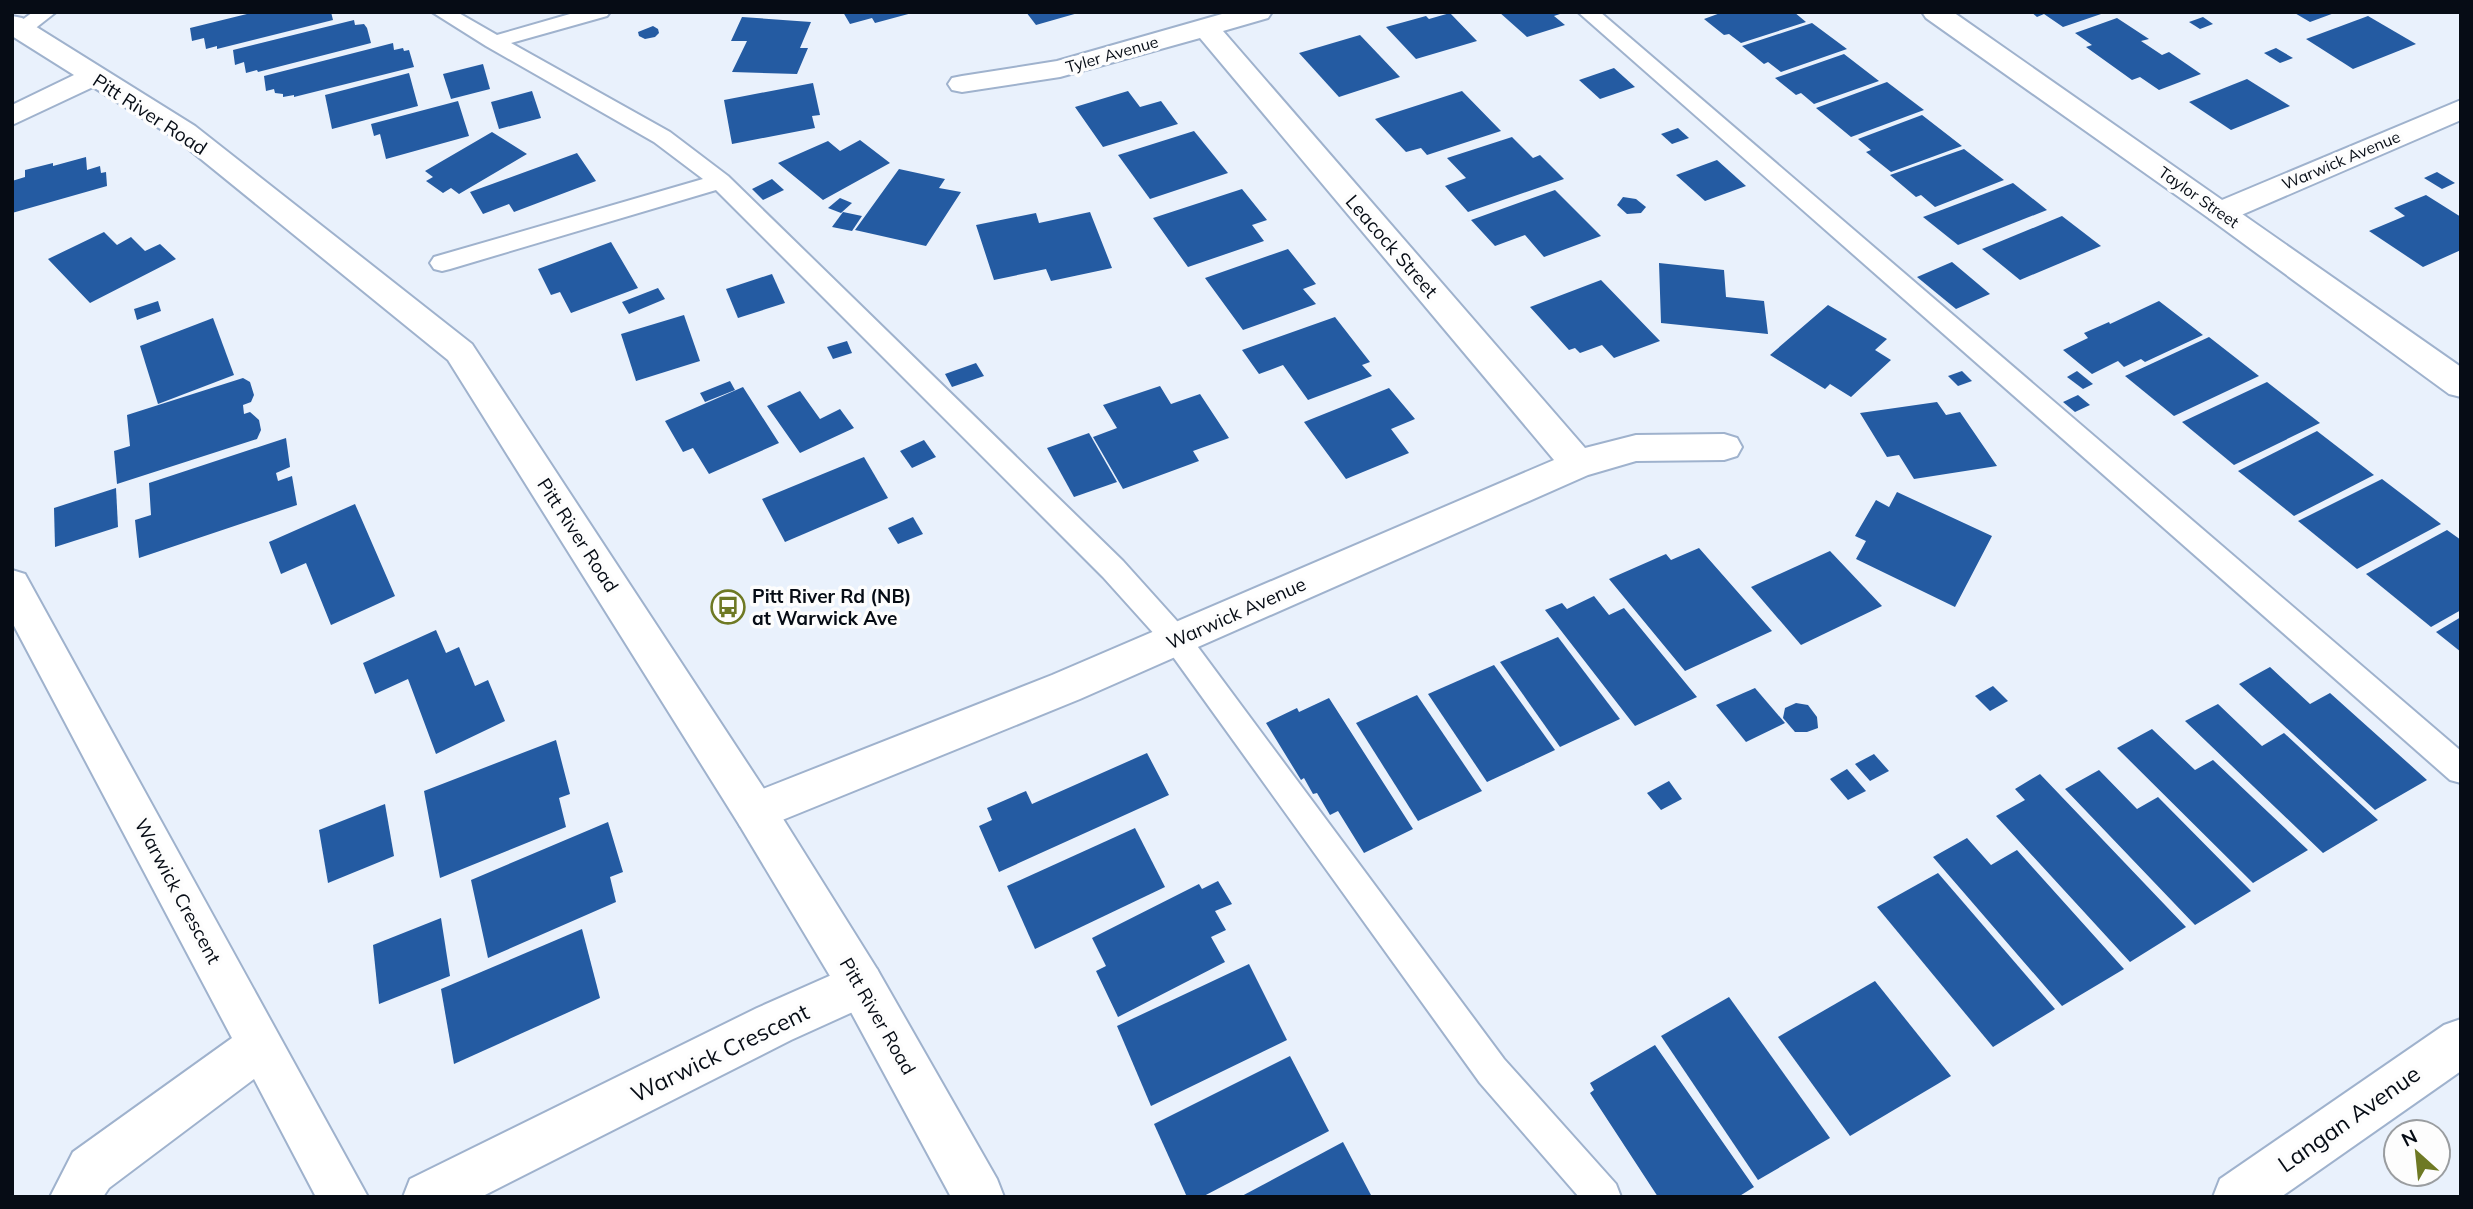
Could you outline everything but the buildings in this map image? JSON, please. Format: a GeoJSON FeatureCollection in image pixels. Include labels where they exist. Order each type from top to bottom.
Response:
{"type":"FeatureCollection","features":[{"type":"Feature","properties":{"kind":"street","name":"Tyler Avenue"},"geometry":{"type":"LineString","coordinates":[[962,84],[1060,69],[1259,12]]}},
{"type":"Feature","properties":{"kind":"street","name":"Taylor Street"},"geometry":{"type":"LineString","coordinates":[[1936,12],[2461,385]]}},
{"type":"Feature","properties":{"kind":"street","name":"Leacock Street"},"geometry":{"type":"LineString","coordinates":[[1206,28],[1578,464]]}},
{"type":"Feature","properties":{"kind":"street","name":"Pitt River Road"},"geometry":{"type":"LineString","coordinates":[[15,30],[185,132],[460,352],[755,812],[861,985],[979,1197]]}},
{"type":"Feature","properties":{"kind":"street"},"geometry":{"type":"LineString","coordinates":[[12,116],[93,76]]}},
{"type":"Feature","properties":{"kind":"street","name":"Warwick Avenue"},"geometry":{"type":"LineString","coordinates":[[2221,212],[2461,109]]}},
{"type":"Feature","properties":{"kind":"street","name":"Warwick Avenue"},"geometry":{"type":"LineString","coordinates":[[755,812],[862,772],[1578,464],[1636,448],[1724,447]]}},
{"type":"Feature","properties":{"kind":"street","name":"Warwick Crescent"},"geometry":{"type":"LineString","coordinates":[[12,585],[343,1197]]}},
{"type":"Feature","properties":{"kind":"street","name":"Warwick Crescent"},"geometry":{"type":"LineString","coordinates":[[428,1197],[774,1024],[861,985]]}},
{"type":"Feature","properties":{"kind":"street","name":"Langan Avenue"},"geometry":{"type":"LineString","coordinates":[[2238,1197],[2461,1042]]}},
{"type":"Feature","properties":{"kind":"street"},"geometry":{"type":"LineString","coordinates":[[75,1197],[91,1170],[261,1045]]}},
{"type":"Feature","properties":{"kind":"lane"},"geometry":{"type":"LineString","coordinates":[[15,30],[46,12]]}},
{"type":"Feature","properties":{"kind":"lane"},"geometry":{"type":"LineString","coordinates":[[442,12],[662,137],[720,181],[1113,569],[1176,639],[1492,1071],[1603,1197]]}},
{"type":"Feature","properties":{"kind":"lane"},"geometry":{"type":"LineString","coordinates":[[493,41],[600,12]]}},
{"type":"Feature","properties":{"kind":"lane"},"geometry":{"type":"LineString","coordinates":[[1588,12],[2461,770]]}},
{"type":"Feature","properties":{"kind":"lane"},"geometry":{"type":"LineString","coordinates":[[443,263],[720,181]]}},
{"type":"Feature","properties":{"kind":"place","name":"Pitt River Rd (NB) at Warwick Ave"},"geometry":{"type":"Point","coordinates":[728,607]}}]}
